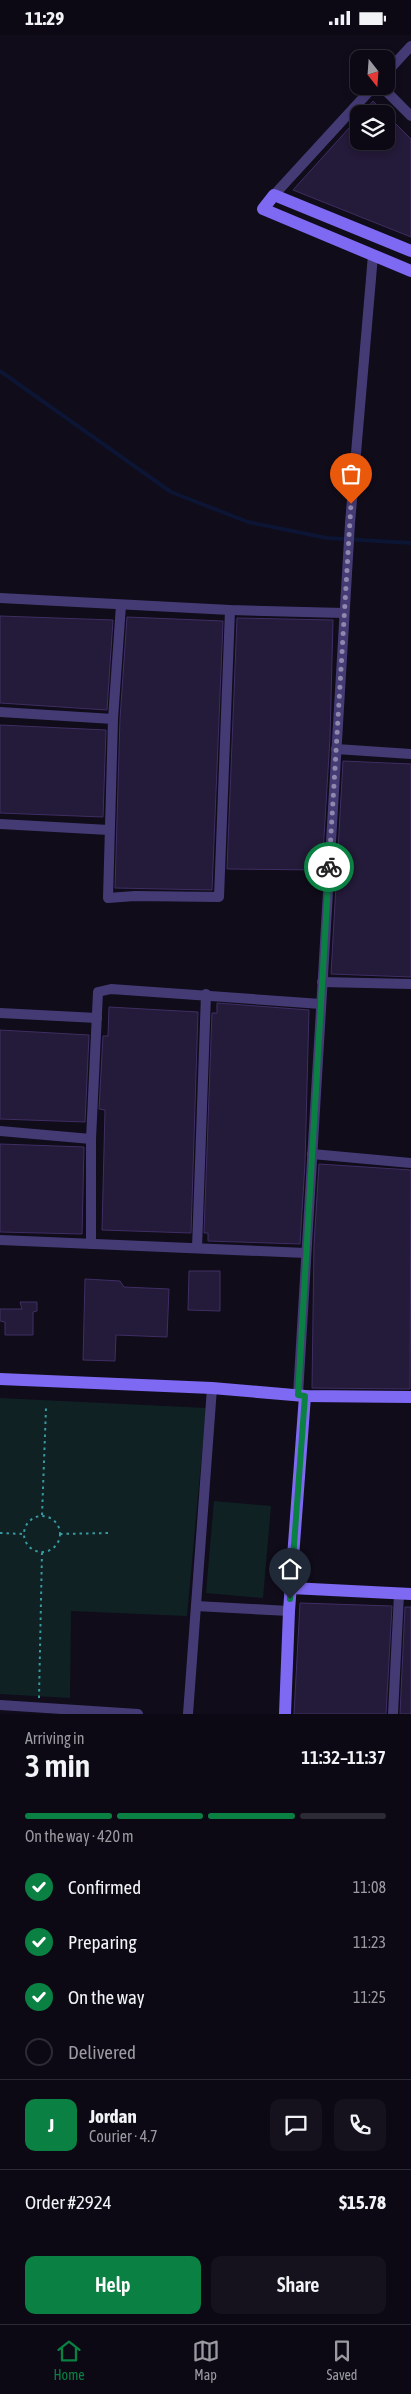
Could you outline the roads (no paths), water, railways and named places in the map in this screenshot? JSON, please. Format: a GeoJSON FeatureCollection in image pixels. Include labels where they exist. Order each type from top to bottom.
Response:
{"type":"FeatureCollection","features":[{"type":"Feature","properties":{"kind":"street"},"geometry":{"type":"LineString","coordinates":[[395,63],[411,46]]}},
{"type":"Feature","properties":{"kind":"street"},"geometry":{"type":"LineString","coordinates":[[366,95],[263,209],[411,271]]}},
{"type":"Feature","properties":{"kind":"street"},"geometry":{"type":"LineString","coordinates":[[390,95],[411,116]]}},
{"type":"Feature","properties":{"kind":"street"},"geometry":{"type":"LineString","coordinates":[[274,195],[411,251]]}},
{"type":"Feature","properties":{"kind":"street"},"geometry":{"type":"LineString","coordinates":[[285,1714],[306,1253],[344,613],[375,236]]}},
{"type":"Feature","properties":{"kind":"street"},"geometry":{"type":"LineString","coordinates":[[0,599],[230,610],[344,613]]}},
{"type":"Feature","properties":{"kind":"street"},"geometry":{"type":"LineString","coordinates":[[120,605],[113,719],[108,898],[134,896],[219,897],[230,610]]}},
{"type":"Feature","properties":{"kind":"street"},"geometry":{"type":"LineString","coordinates":[[0,711],[113,719]]}},
{"type":"Feature","properties":{"kind":"street"},"geometry":{"type":"LineString","coordinates":[[336,749],[411,754]]}},
{"type":"Feature","properties":{"kind":"street"},"geometry":{"type":"LineString","coordinates":[[0,824],[109,830]]}},
{"type":"Feature","properties":{"kind":"street"},"geometry":{"type":"LineString","coordinates":[[322,982],[411,984]]}},
{"type":"Feature","properties":{"kind":"street"},"geometry":{"type":"LineString","coordinates":[[91,1244],[92,1139],[98,992],[111,989],[206,994],[321,1004]]}},
{"type":"Feature","properties":{"kind":"street"},"geometry":{"type":"LineString","coordinates":[[197,1248],[206,994]]}},
{"type":"Feature","properties":{"kind":"street"},"geometry":{"type":"LineString","coordinates":[[0,1013],[97,1018]]}},
{"type":"Feature","properties":{"kind":"street"},"geometry":{"type":"LineString","coordinates":[[0,1131],[92,1139]]}},
{"type":"Feature","properties":{"kind":"street"},"geometry":{"type":"LineString","coordinates":[[312,1154],[411,1163]]}},
{"type":"Feature","properties":{"kind":"street"},"geometry":{"type":"LineString","coordinates":[[0,1240],[306,1253]]}},
{"type":"Feature","properties":{"kind":"street"},"geometry":{"type":"LineString","coordinates":[[0,1379],[212,1388],[301,1395],[411,1397]]}},
{"type":"Feature","properties":{"kind":"street"},"geometry":{"type":"LineString","coordinates":[[188,1714],[212,1388]]}},
{"type":"Feature","properties":{"kind":"street"},"geometry":{"type":"LineString","coordinates":[[291,1587],[405,1594],[393,1714]]}},
{"type":"Feature","properties":{"kind":"street"},"geometry":{"type":"LineString","coordinates":[[196,1606],[289,1611]]}},
{"type":"Feature","properties":{"kind":"street"},"geometry":{"type":"LineString","coordinates":[[0,1705],[38,1707],[71,1712],[138,1714]]}},
{"type":"Feature","properties":{"kind":"waterway"},"geometry":{"type":"LineString","coordinates":[[0,371],[171,492],[248,522],[327,538],[411,543]]}}]}
